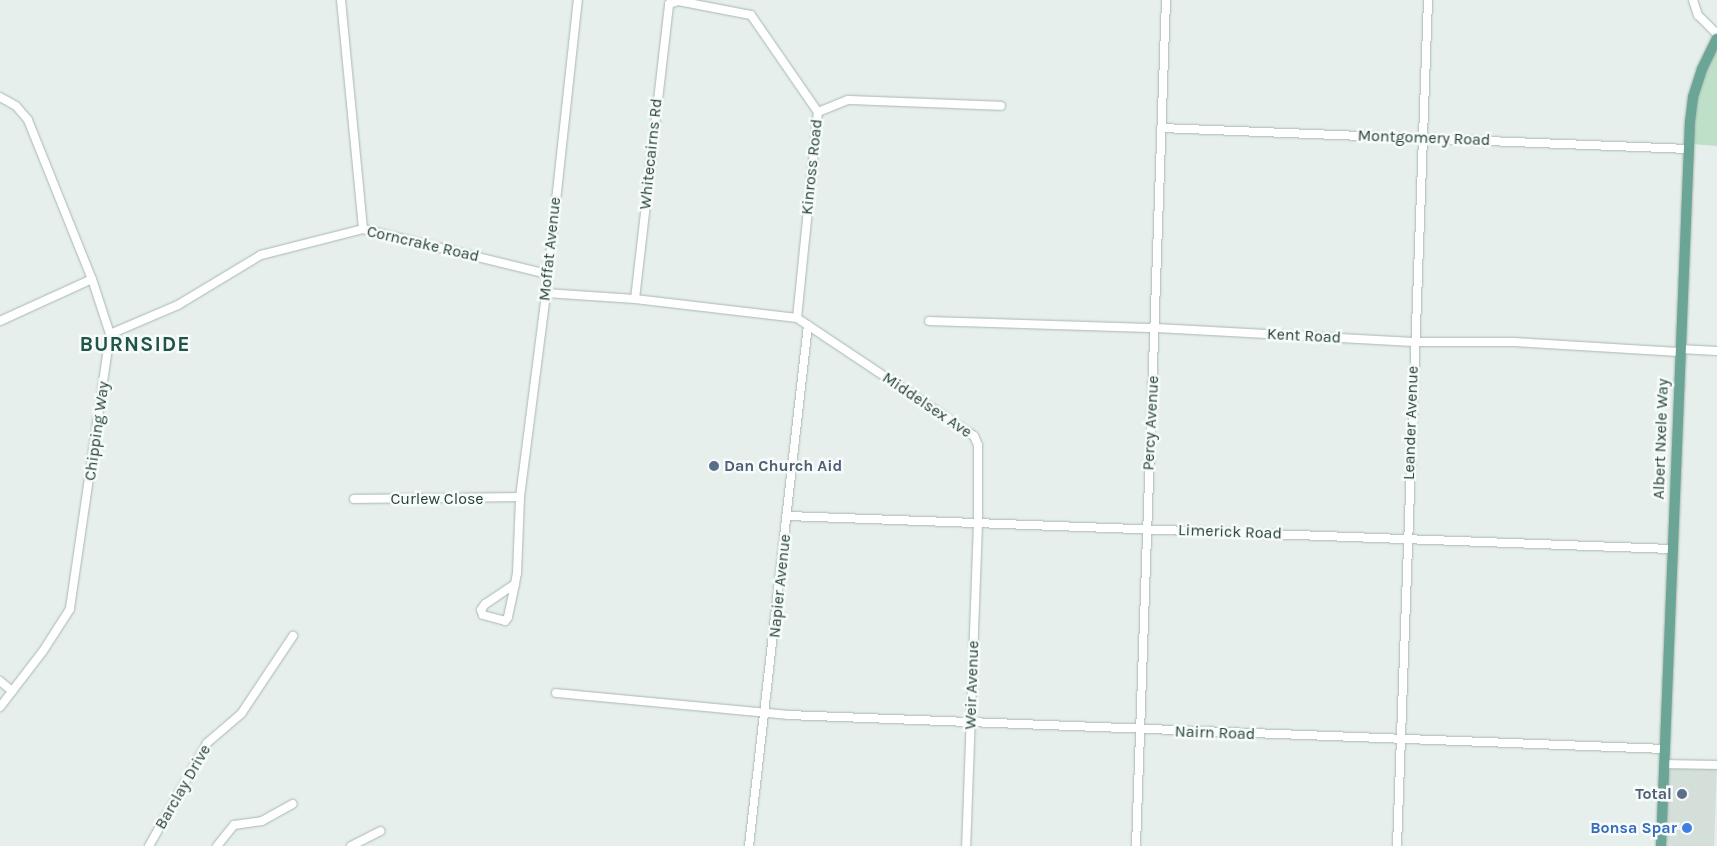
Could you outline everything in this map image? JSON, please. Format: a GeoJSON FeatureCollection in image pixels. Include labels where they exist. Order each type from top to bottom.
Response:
{"type":"FeatureCollection","features":[{"type":"Feature","properties":{"kind":"main road","name":"Albert Nxele Way"},"geometry":{"type":"LineString","coordinates":[[1661,846],[1688,149],[1693,97],[1702,69],[1717,38]]}},
{"type":"Feature","properties":{"kind":"street"},"geometry":{"type":"LineString","coordinates":[[341,0],[363,229]]}},
{"type":"Feature","properties":{"kind":"street","name":"Moffat Avenue"},"geometry":{"type":"LineString","coordinates":[[515,584],[484,604],[481,610],[483,614],[505,621],[515,584],[520,497],[546,292],[546,274],[578,0]]}},
{"type":"Feature","properties":{"kind":"street","name":"Percy Avenue"},"geometry":{"type":"LineString","coordinates":[[1136,846],[1156,328],[1166,0]]}},
{"type":"Feature","properties":{"kind":"street","name":"Leander Avenue"},"geometry":{"type":"LineString","coordinates":[[1397,846],[1428,0]]}},
{"type":"Feature","properties":{"kind":"street"},"geometry":{"type":"LineString","coordinates":[[1693,0],[1698,15],[1717,34]]}},
{"type":"Feature","properties":{"kind":"street","name":"Whitecairns Rd"},"geometry":{"type":"LineString","coordinates":[[635,298],[667,10],[672,2],[678,1],[751,15],[818,112]]}},
{"type":"Feature","properties":{"kind":"street","name":"Chipping Way"},"geometry":{"type":"LineString","coordinates":[[0,707],[43,651],[70,609],[110,334],[92,279],[28,120],[16,106],[1,99]]}},
{"type":"Feature","properties":{"kind":"street","name":"Kinross Road"},"geometry":{"type":"LineString","coordinates":[[797,318],[818,112],[848,100],[1000,106]]}},
{"type":"Feature","properties":{"kind":"street","name":"Montgomery Road"},"geometry":{"type":"LineString","coordinates":[[1161,128],[1688,149]]}},
{"type":"Feature","properties":{"kind":"street","name":"Corncrake Road"},"geometry":{"type":"LineString","coordinates":[[110,334],[178,304],[261,255],[363,229],[546,274]]}},
{"type":"Feature","properties":{"kind":"street"},"geometry":{"type":"LineString","coordinates":[[0,321],[92,279]]}},
{"type":"Feature","properties":{"kind":"street"},"geometry":{"type":"LineString","coordinates":[[546,292],[635,298],[797,318],[808,325]]}},
{"type":"Feature","properties":{"kind":"street","name":"Kent Road"},"geometry":{"type":"LineString","coordinates":[[929,321],[1156,328],[1414,342],[1514,342],[1717,351]]}},
{"type":"Feature","properties":{"kind":"street","name":"Napier Avenue"},"geometry":{"type":"LineString","coordinates":[[749,846],[766,713],[808,325]]}},
{"type":"Feature","properties":{"kind":"street","name":"Middelsex Ave"},"geometry":{"type":"LineString","coordinates":[[808,325],[974,436],[978,445],[978,523]]}},
{"type":"Feature","properties":{"kind":"street","name":"Curlew Close"},"geometry":{"type":"LineString","coordinates":[[354,499],[520,497]]}},
{"type":"Feature","properties":{"kind":"street","name":"Limerick Road"},"geometry":{"type":"LineString","coordinates":[[788,516],[1672,549]]}},
{"type":"Feature","properties":{"kind":"street","name":"Weir Avenue"},"geometry":{"type":"LineString","coordinates":[[966,846],[978,523]]}},
{"type":"Feature","properties":{"kind":"street","name":"Barclay Drive"},"geometry":{"type":"LineString","coordinates":[[149,846],[207,743],[241,714],[293,636]]}},
{"type":"Feature","properties":{"kind":"street"},"geometry":{"type":"LineString","coordinates":[[0,681],[12,690]]}},
{"type":"Feature","properties":{"kind":"street","name":"Nairn Road"},"geometry":{"type":"LineString","coordinates":[[556,693],[766,713],[970,724],[1665,749]]}},
{"type":"Feature","properties":{"kind":"street"},"geometry":{"type":"LineString","coordinates":[[1664,764],[1717,765]]}},
{"type":"Feature","properties":{"kind":"street"},"geometry":{"type":"LineString","coordinates":[[217,846],[234,825],[262,821],[293,804]]}},
{"type":"Feature","properties":{"kind":"street"},"geometry":{"type":"LineString","coordinates":[[351,846],[380,831]]}},
{"type":"Feature","properties":{"kind":"shaded area"},"geometry":{"type":"Polygon","coordinates":[[[1662,762],[1717,764],[1714,846],[1659,846],[1662,762]]]}},
{"type":"Feature","properties":{"kind":"green space"},"geometry":{"type":"Polygon","coordinates":[[[1717,44],[1717,146],[1690,144],[1695,97],[1717,44]]]}},
{"type":"Feature","properties":{"kind":"place","name":"Dan Church Aid"},"geometry":{"type":"Point","coordinates":[714,466]}},
{"type":"Feature","properties":{"kind":"place","name":"Total"},"geometry":{"type":"Point","coordinates":[1682,794]}},
{"type":"Feature","properties":{"kind":"place","name":"Bonsa Spar"},"geometry":{"type":"Point","coordinates":[1687,828]}},
{"type":"Feature","properties":{"kind":"district","name":"BURNSIDE"},"geometry":{"type":"Point","coordinates":[135,344]}}]}
